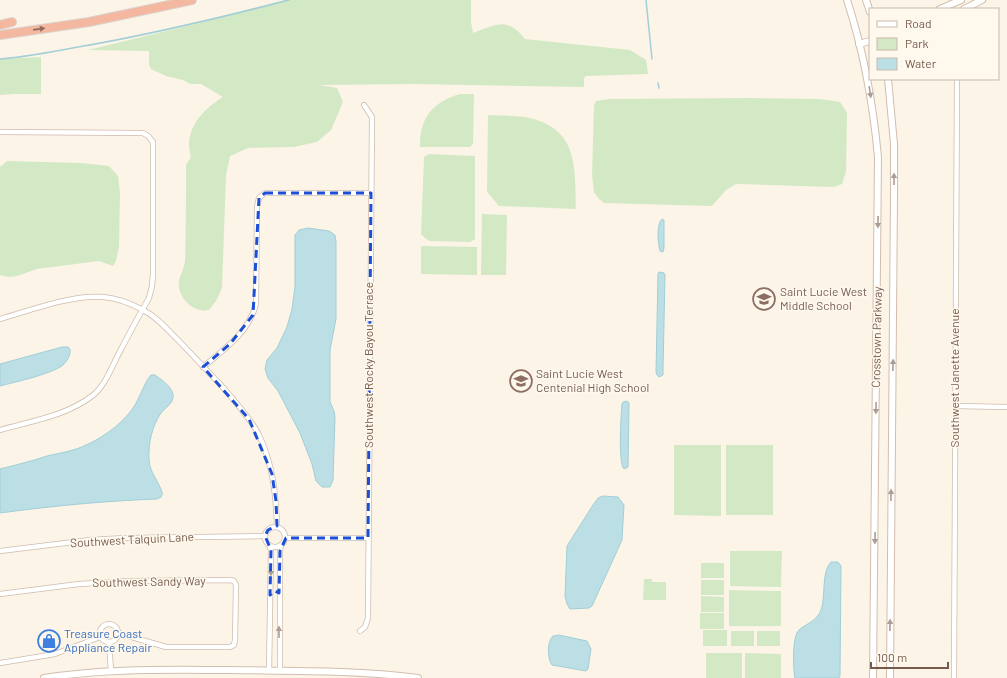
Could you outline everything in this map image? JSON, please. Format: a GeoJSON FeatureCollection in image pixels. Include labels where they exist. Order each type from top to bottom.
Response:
{"type":"FeatureCollection","features":[{"type":"Feature","properties":{"kind":"highway"},"geometry":{"type":"LineString","coordinates":[[0,35],[89,22],[192,0]]}},
{"type":"Feature","properties":{"kind":"highway"},"geometry":{"type":"LineString","coordinates":[[0,26],[12,22]]}},
{"type":"Feature","properties":{"kind":"main road","name":"Crosstown Parkway"},"geometry":{"type":"LineString","coordinates":[[847,0],[870,89],[875,120],[878,157],[873,678]]}},
{"type":"Feature","properties":{"kind":"main road"},"geometry":{"type":"LineString","coordinates":[[966,8],[982,0]]}},
{"type":"Feature","properties":{"kind":"main road"},"geometry":{"type":"LineString","coordinates":[[942,8],[959,1]]}},
{"type":"Feature","properties":{"kind":"main road"},"geometry":{"type":"LineString","coordinates":[[859,44],[869,42]]}},
{"type":"Feature","properties":{"kind":"main road","name":"Crosstown Parkway"},"geometry":{"type":"LineString","coordinates":[[888,80],[894,144],[890,678]]}},
{"type":"Feature","properties":{"kind":"main road"},"geometry":{"type":"LineString","coordinates":[[44,678],[73,673],[111,670],[357,672],[418,678]]}},
{"type":"Feature","properties":{"kind":"main road"},"geometry":{"type":"LineString","coordinates":[[269,671],[270,678]]}},
{"type":"Feature","properties":{"kind":"main road"},"geometry":{"type":"LineString","coordinates":[[280,671],[280,678]]}},
{"type":"Feature","properties":{"kind":"street","name":"Southwest Janette Avenue"},"geometry":{"type":"LineString","coordinates":[[954,678],[957,80]]}},
{"type":"Feature","properties":{"kind":"street","name":"Southwest Rocky Bayou Terrace"},"geometry":{"type":"LineString","coordinates":[[360,631],[365,627],[368,618],[372,117],[364,105]]}},
{"type":"Feature","properties":{"kind":"street"},"geometry":{"type":"LineString","coordinates":[[0,132],[143,133],[153,142],[153,274],[149,298],[103,383],[93,395],[75,406],[57,414],[0,430]]}},
{"type":"Feature","properties":{"kind":"street"},"geometry":{"type":"LineString","coordinates":[[204,367],[230,344],[246,326],[253,315],[256,304],[257,207],[259,198],[265,193],[371,193]]}},
{"type":"Feature","properties":{"kind":"street"},"geometry":{"type":"LineString","coordinates":[[0,319],[71,300],[104,297],[143,309],[155,318],[204,367],[249,419],[258,434],[266,452],[272,474],[276,501],[277,527]]}},
{"type":"Feature","properties":{"kind":"street"},"geometry":{"type":"LineString","coordinates":[[955,406],[1007,407]]}},
{"type":"Feature","properties":{"kind":"street"},"geometry":{"type":"LineString","coordinates":[[269,671],[271,550],[265,536],[270,528],[277,527],[284,532],[285,538],[281,545],[280,551],[280,671]]}},
{"type":"Feature","properties":{"kind":"street","name":"Southwest Talquin Lane"},"geometry":{"type":"LineString","coordinates":[[0,551],[90,540],[125,538],[265,536]]}},
{"type":"Feature","properties":{"kind":"street"},"geometry":{"type":"LineString","coordinates":[[285,538],[368,538]]}},
{"type":"Feature","properties":{"kind":"street"},"geometry":{"type":"LineString","coordinates":[[269,545],[276,547],[281,545]]}},
{"type":"Feature","properties":{"kind":"street","name":"Southwest Sandy Way"},"geometry":{"type":"LineString","coordinates":[[0,594],[86,583],[128,581],[230,580],[234,581],[236,585],[235,640],[234,645],[230,647],[166,647],[118,633]]}},
{"type":"Feature","properties":{"kind":"street"},"geometry":{"type":"LineString","coordinates":[[270,595],[275,592],[279,593]]}},
{"type":"Feature","properties":{"kind":"street"},"geometry":{"type":"LineString","coordinates":[[107,624],[115,626],[118,633],[114,640],[108,642],[103,640],[100,636],[100,629],[102,626],[107,624]]}},
{"type":"Feature","properties":{"kind":"street"},"geometry":{"type":"LineString","coordinates":[[0,663],[55,654],[100,636]]}},
{"type":"Feature","properties":{"kind":"street"},"geometry":{"type":"LineString","coordinates":[[108,642],[111,670]]}},
{"type":"Feature","properties":{"kind":"highlighted area"},"geometry":{"type":"Polygon","coordinates":[[[265,193],[371,193],[368,538],[286,538],[280,551],[279,593],[275,591],[270,595],[271,550],[265,536],[268,530],[277,526],[276,501],[272,474],[249,419],[203,367],[230,344],[253,315],[259,198],[265,193]]]}},
{"type":"Feature","properties":{"kind":"green space"},"geometry":{"type":"Polygon","coordinates":[[[284,0],[471,0],[471,22],[473,33],[501,24],[513,27],[525,39],[630,50],[646,60],[648,74],[586,76],[584,78],[584,87],[414,84],[319,85],[337,88],[343,102],[331,130],[317,142],[294,147],[248,148],[230,156],[226,175],[222,288],[216,301],[209,310],[199,310],[186,302],[179,288],[185,261],[186,165],[191,157],[189,147],[190,138],[196,122],[208,108],[223,97],[201,84],[190,84],[183,80],[166,76],[151,69],[149,65],[149,51],[88,50],[203,22],[284,0]]]}},
{"type":"Feature","properties":{"kind":"green space"},"geometry":{"type":"Polygon","coordinates":[[[41,57],[41,94],[0,95],[0,59],[41,57]]]}},
{"type":"Feature","properties":{"kind":"green space"},"geometry":{"type":"Polygon","coordinates":[[[460,94],[474,94],[473,144],[470,147],[420,147],[422,128],[429,113],[450,97],[460,94]]]}},
{"type":"Feature","properties":{"kind":"green space"},"geometry":{"type":"Polygon","coordinates":[[[610,99],[820,99],[840,102],[847,113],[846,172],[842,184],[834,187],[736,184],[726,190],[712,206],[604,203],[594,192],[592,176],[594,105],[596,101],[610,99]]]}},
{"type":"Feature","properties":{"kind":"green space"},"geometry":{"type":"Polygon","coordinates":[[[488,115],[525,117],[542,122],[555,129],[564,139],[570,150],[575,177],[576,209],[499,206],[487,192],[488,115]]]}},
{"type":"Feature","properties":{"kind":"green space"},"geometry":{"type":"Polygon","coordinates":[[[429,154],[475,156],[475,239],[470,242],[430,241],[421,234],[424,157],[429,154]]]}},
{"type":"Feature","properties":{"kind":"green space"},"geometry":{"type":"Polygon","coordinates":[[[7,161],[81,163],[109,166],[118,176],[120,192],[119,246],[116,261],[113,266],[99,261],[37,269],[17,276],[8,277],[0,275],[0,167],[7,161]]]}},
{"type":"Feature","properties":{"kind":"green space"},"geometry":{"type":"Polygon","coordinates":[[[482,214],[507,215],[506,275],[481,275],[482,214]]]}},
{"type":"Feature","properties":{"kind":"green space"},"geometry":{"type":"Polygon","coordinates":[[[421,246],[477,247],[477,275],[421,274],[421,246]]]}},
{"type":"Feature","properties":{"kind":"green space"},"geometry":{"type":"Polygon","coordinates":[[[674,445],[721,445],[721,516],[674,515],[674,445]]]}},
{"type":"Feature","properties":{"kind":"green space"},"geometry":{"type":"Polygon","coordinates":[[[726,445],[773,445],[773,515],[726,515],[726,445]]]}},
{"type":"Feature","properties":{"kind":"green space"},"geometry":{"type":"Polygon","coordinates":[[[730,551],[782,551],[781,587],[730,586],[730,551]]]}},
{"type":"Feature","properties":{"kind":"green space"},"geometry":{"type":"Polygon","coordinates":[[[701,563],[724,563],[724,578],[701,578],[701,563]]]}},
{"type":"Feature","properties":{"kind":"green space"},"geometry":{"type":"Polygon","coordinates":[[[644,579],[652,579],[652,582],[666,582],[666,600],[643,600],[644,579]]]}},
{"type":"Feature","properties":{"kind":"green space"},"geometry":{"type":"Polygon","coordinates":[[[701,580],[724,580],[724,595],[701,595],[701,580]]]}},
{"type":"Feature","properties":{"kind":"green space"},"geometry":{"type":"Polygon","coordinates":[[[729,590],[781,591],[781,626],[729,626],[729,590]]]}},
{"type":"Feature","properties":{"kind":"green space"},"geometry":{"type":"Polygon","coordinates":[[[701,596],[724,597],[724,612],[701,612],[701,596]]]}},
{"type":"Feature","properties":{"kind":"green space"},"geometry":{"type":"Polygon","coordinates":[[[700,613],[724,613],[724,629],[700,629],[700,613]]]}},
{"type":"Feature","properties":{"kind":"green space"},"geometry":{"type":"Polygon","coordinates":[[[703,630],[727,630],[727,646],[703,646],[703,630]]]}},
{"type":"Feature","properties":{"kind":"green space"},"geometry":{"type":"Polygon","coordinates":[[[731,631],[754,631],[754,646],[731,646],[731,631]]]}},
{"type":"Feature","properties":{"kind":"green space"},"geometry":{"type":"Polygon","coordinates":[[[757,631],[780,631],[780,646],[757,646],[757,631]]]}},
{"type":"Feature","properties":{"kind":"green space"},"geometry":{"type":"Polygon","coordinates":[[[706,653],[742,653],[742,678],[706,678],[706,653]]]}},
{"type":"Feature","properties":{"kind":"green space"},"geometry":{"type":"Polygon","coordinates":[[[745,653],[781,654],[781,678],[745,678],[745,653]]]}},
{"type":"Feature","properties":{"kind":"water"},"geometry":{"type":"Polygon","coordinates":[[[662,219],[664,220],[663,252],[660,251],[658,234],[659,225],[662,219]]]}},
{"type":"Feature","properties":{"kind":"water"},"geometry":{"type":"Polygon","coordinates":[[[308,228],[329,231],[335,235],[336,242],[336,319],[330,350],[330,402],[335,417],[333,480],[330,487],[322,487],[316,481],[312,464],[300,433],[278,391],[268,378],[265,369],[267,360],[277,348],[287,327],[292,309],[295,287],[295,235],[299,230],[308,228]]]}},
{"type":"Feature","properties":{"kind":"water"},"geometry":{"type":"Polygon","coordinates":[[[659,272],[664,273],[665,275],[663,375],[659,377],[656,372],[659,272]]]}},
{"type":"Feature","properties":{"kind":"water"},"geometry":{"type":"Polygon","coordinates":[[[62,347],[68,347],[70,349],[68,358],[63,365],[51,372],[0,386],[0,364],[62,347]]]}},
{"type":"Feature","properties":{"kind":"water"},"geometry":{"type":"Polygon","coordinates":[[[151,375],[155,375],[164,382],[170,388],[173,395],[171,402],[161,413],[155,424],[151,435],[149,448],[150,465],[152,473],[162,492],[161,497],[157,499],[78,504],[0,513],[0,469],[77,449],[104,435],[121,422],[130,412],[151,375]]]}},
{"type":"Feature","properties":{"kind":"water"},"geometry":{"type":"Polygon","coordinates":[[[627,401],[629,403],[628,467],[624,469],[620,449],[622,404],[623,402],[627,401]]]}},
{"type":"Feature","properties":{"kind":"water"},"geometry":{"type":"Polygon","coordinates":[[[603,496],[618,497],[624,505],[622,540],[592,606],[589,608],[570,609],[565,596],[567,546],[598,498],[603,496]]]}},
{"type":"Feature","properties":{"kind":"water"},"geometry":{"type":"Polygon","coordinates":[[[831,562],[838,562],[841,566],[840,676],[839,678],[795,678],[795,639],[799,630],[817,617],[821,610],[826,572],[831,562]]]}},
{"type":"Feature","properties":{"kind":"water"},"geometry":{"type":"Polygon","coordinates":[[[559,635],[587,641],[591,649],[588,669],[586,671],[552,665],[550,662],[549,646],[553,636],[559,635]]]}},
{"type":"Feature","properties":{"kind":"waterway"},"geometry":{"type":"LineString","coordinates":[[0,59],[39,54],[158,32],[289,0]]}},
{"type":"Feature","properties":{"kind":"waterway"},"geometry":{"type":"LineString","coordinates":[[646,0],[652,59]]}},
{"type":"Feature","properties":{"kind":"waterway"},"geometry":{"type":"LineString","coordinates":[[658,83],[659,88]]}},
{"type":"Feature","properties":{"kind":"place","name":"Saint Lucie West Middle School"},"geometry":{"type":"Point","coordinates":[764,299]}},
{"type":"Feature","properties":{"kind":"place","name":"Saint Lucie West Centenial High School"},"geometry":{"type":"Point","coordinates":[521,381]}},
{"type":"Feature","properties":{"kind":"place","name":"Treasure Coast Appliance Repair"},"geometry":{"type":"Point","coordinates":[49,641]}}]}
